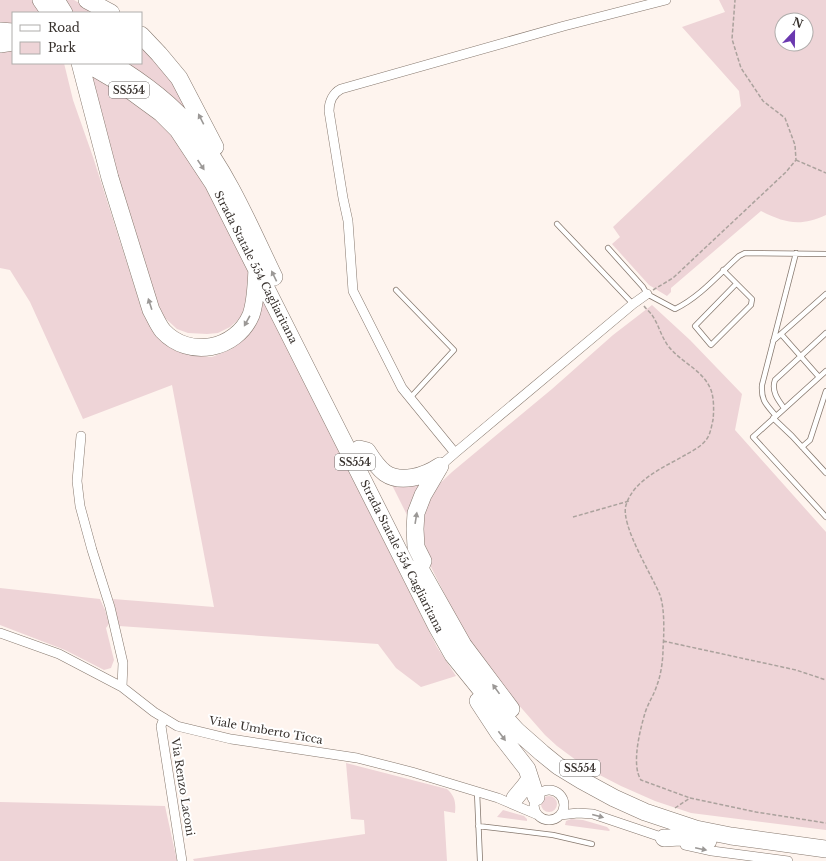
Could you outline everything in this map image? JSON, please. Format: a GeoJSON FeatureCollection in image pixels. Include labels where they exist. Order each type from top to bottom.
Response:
{"type":"FeatureCollection","features":[{"type":"Feature","properties":{"kind":"highway"},"geometry":{"type":"LineString","coordinates":[[41,0],[49,12]]}},
{"type":"Feature","properties":{"kind":"highway"},"geometry":{"type":"LineString","coordinates":[[56,0],[63,12]]}},
{"type":"Feature","properties":{"kind":"highway"},"geometry":{"type":"LineString","coordinates":[[88,0],[109,12]]}},
{"type":"Feature","properties":{"kind":"highway"},"geometry":{"type":"LineString","coordinates":[[0,31],[12,32]]}},
{"type":"Feature","properties":{"kind":"highway"},"geometry":{"type":"LineString","coordinates":[[142,36],[179,78],[230,177],[239,206]]}},
{"type":"Feature","properties":{"kind":"highway"},"geometry":{"type":"LineString","coordinates":[[0,39],[12,41]]}},
{"type":"Feature","properties":{"kind":"highway"},"geometry":{"type":"LineString","coordinates":[[0,44],[12,41]]}},
{"type":"Feature","properties":{"kind":"highway"},"geometry":{"type":"LineString","coordinates":[[67,64],[110,178]]}},
{"type":"Feature","properties":{"kind":"highway"},"geometry":{"type":"LineString","coordinates":[[80,64],[110,178],[151,310],[158,324],[171,338],[181,344],[193,347],[205,348],[217,346],[228,341],[244,327],[251,315],[257,269]]}},
{"type":"Feature","properties":{"kind":"highway","name":"Strada Statale 554 Cagliaritana"},"geometry":{"type":"LineString","coordinates":[[98,65],[133,76],[171,106],[193,130],[218,168],[239,206],[359,449],[420,568],[463,645],[503,700],[527,727],[559,754],[590,774],[621,791],[669,811],[699,820],[728,826],[826,838]]}},
{"type":"Feature","properties":{"kind":"highway","name":"Strada Statale 554 Cagliaritana"},"geometry":{"type":"LineString","coordinates":[[98,65],[161,113],[178,130],[213,183],[436,625],[453,655],[495,707],[517,730],[558,766],[614,798],[645,812],[696,829],[731,836],[826,849]]}},
{"type":"Feature","properties":{"kind":"highway"},"geometry":{"type":"LineString","coordinates":[[359,449],[367,451],[377,466],[385,473],[397,478],[413,477],[430,472],[440,466]]}},
{"type":"Feature","properties":{"kind":"highway"},"geometry":{"type":"LineString","coordinates":[[420,568],[423,561],[416,547],[416,513],[423,495],[440,466]]}},
{"type":"Feature","properties":{"kind":"highway"},"geometry":{"type":"LineString","coordinates":[[453,655],[463,680],[499,733],[530,773],[530,779],[536,797]]}},
{"type":"Feature","properties":{"kind":"highway"},"geometry":{"type":"LineString","coordinates":[[506,798],[525,786],[530,779]]}},
{"type":"Feature","properties":{"kind":"highway"},"geometry":{"type":"LineString","coordinates":[[664,838],[680,837],[785,852],[802,846]]}},
{"type":"Feature","properties":{"kind":"street"},"geometry":{"type":"LineString","coordinates":[[455,453],[402,388],[353,292],[348,221],[329,111],[334,93],[341,89],[474,51],[666,0]]}},
{"type":"Feature","properties":{"kind":"street"},"geometry":{"type":"LineString","coordinates":[[440,466],[635,302],[647,294]]}},
{"type":"Feature","properties":{"kind":"street"},"geometry":{"type":"LineString","coordinates":[[81,436],[77,481],[80,506],[114,623],[123,663],[122,687]]}},
{"type":"Feature","properties":{"kind":"street","name":"Viale Umberto Ticca"},"geometry":{"type":"LineString","coordinates":[[0,633],[59,654],[122,687],[154,712],[177,726],[231,739],[357,758],[412,772],[477,792],[506,798],[536,797]]}},
{"type":"Feature","properties":{"kind":"street","name":"Via Renzo Laconi"},"geometry":{"type":"LineString","coordinates":[[164,718],[161,726],[182,861]]}},
{"type":"Feature","properties":{"kind":"street"},"geometry":{"type":"LineString","coordinates":[[560,815],[564,806],[563,801],[557,793],[548,790],[539,793],[536,797],[534,806],[538,815],[542,818],[551,820],[560,815],[578,813],[593,814],[683,845],[712,851],[788,861]]}},
{"type":"Feature","properties":{"kind":"street","name":"Viale Umberto Ticca"},"geometry":{"type":"LineString","coordinates":[[506,798],[538,815]]}},
{"type":"Feature","properties":{"kind":"lane"},"geometry":{"type":"LineString","coordinates":[[557,224],[635,302]]}},
{"type":"Feature","properties":{"kind":"lane"},"geometry":{"type":"LineString","coordinates":[[608,248],[643,287],[647,294],[675,309],[685,304],[698,294],[739,256],[746,253],[826,254]]}},
{"type":"Feature","properties":{"kind":"lane"},"geometry":{"type":"LineString","coordinates":[[796,254],[773,341],[761,394],[775,417],[826,473]]}},
{"type":"Feature","properties":{"kind":"lane"},"geometry":{"type":"LineString","coordinates":[[723,270],[752,299],[751,304],[711,345],[694,326],[736,284]]}},
{"type":"Feature","properties":{"kind":"lane"},"geometry":{"type":"LineString","coordinates":[[396,290],[454,350],[410,398]]}},
{"type":"Feature","properties":{"kind":"lane"},"geometry":{"type":"LineString","coordinates":[[773,341],[826,294]]}},
{"type":"Feature","properties":{"kind":"lane"},"geometry":{"type":"LineString","coordinates":[[784,408],[776,397],[773,385],[775,380],[826,333]]}},
{"type":"Feature","properties":{"kind":"lane"},"geometry":{"type":"LineString","coordinates":[[781,334],[819,377]]}},
{"type":"Feature","properties":{"kind":"lane"},"geometry":{"type":"LineString","coordinates":[[826,371],[753,437],[826,517]]}},
{"type":"Feature","properties":{"kind":"lane"},"geometry":{"type":"LineString","coordinates":[[802,447],[810,440],[826,391]]}},
{"type":"Feature","properties":{"kind":"lane"},"geometry":{"type":"LineString","coordinates":[[477,792],[480,861]]}},
{"type":"Feature","properties":{"kind":"lane"},"geometry":{"type":"LineString","coordinates":[[478,826],[553,835],[592,844]]}},
{"type":"Feature","properties":{"kind":"path"},"geometry":{"type":"LineString","coordinates":[[647,294],[673,278],[786,172],[796,160],[794,145],[785,118],[763,101],[741,68],[732,39],[735,0]]}},
{"type":"Feature","properties":{"kind":"path"},"geometry":{"type":"LineString","coordinates":[[796,160],[826,173]]}},
{"type":"Feature","properties":{"kind":"path"},"geometry":{"type":"LineString","coordinates":[[635,302],[652,315],[662,336],[670,348],[698,371],[705,380],[711,390],[714,414],[710,435],[704,443],[651,475],[634,490],[626,506],[626,519],[634,543],[660,596],[662,611],[663,650],[658,684],[645,713],[636,756],[638,775],[641,780],[690,798],[756,812],[826,823]]}},
{"type":"Feature","properties":{"kind":"path"},"geometry":{"type":"LineString","coordinates":[[573,517],[629,501]]}},
{"type":"Feature","properties":{"kind":"path"},"geometry":{"type":"LineString","coordinates":[[663,641],[796,670],[826,680]]}},
{"type":"Feature","properties":{"kind":"path"},"geometry":{"type":"LineString","coordinates":[[669,811],[690,798]]}},
{"type":"Feature","properties":{"kind":"green space"},"geometry":{"type":"Polygon","coordinates":[[[0,0],[37,0],[45,12],[12,12],[12,26],[0,25],[0,0]]]}},
{"type":"Feature","properties":{"kind":"green space"},"geometry":{"type":"Polygon","coordinates":[[[63,0],[74,0],[95,12],[68,12],[63,0]]]}},
{"type":"Feature","properties":{"kind":"green space"},"geometry":{"type":"Polygon","coordinates":[[[719,0],[826,0],[826,215],[808,221],[793,222],[785,221],[761,211],[671,288],[671,292],[667,296],[649,285],[612,244],[620,237],[613,227],[741,106],[739,91],[682,27],[725,12],[719,0]]]}},
{"type":"Feature","properties":{"kind":"green space"},"geometry":{"type":"Polygon","coordinates":[[[142,44],[171,77],[205,132],[126,64],[142,64],[142,44]]]}},
{"type":"Feature","properties":{"kind":"green space"},"geometry":{"type":"Polygon","coordinates":[[[12,50],[12,64],[64,64],[73,100],[93,157],[140,304],[158,335],[174,350],[189,355],[212,357],[232,349],[249,334],[262,298],[437,647],[456,676],[421,687],[396,668],[378,644],[119,626],[113,599],[214,607],[172,385],[83,419],[30,302],[10,270],[0,268],[0,51],[12,50]]]}},
{"type":"Feature","properties":{"kind":"green space"},"geometry":{"type":"Polygon","coordinates":[[[86,71],[130,97],[168,126],[201,174],[249,271],[250,298],[241,317],[230,327],[218,333],[188,333],[177,329],[164,317],[154,302],[86,71]]]}},
{"type":"Feature","properties":{"kind":"green space"},"geometry":{"type":"Polygon","coordinates":[[[652,305],[690,340],[742,394],[735,430],[826,532],[826,830],[691,813],[655,801],[588,769],[545,735],[496,679],[469,643],[421,547],[420,523],[435,488],[613,335],[652,305]]]}},
{"type":"Feature","properties":{"kind":"green space"},"geometry":{"type":"Polygon","coordinates":[[[431,473],[411,523],[389,479],[431,473]]]}},
{"type":"Feature","properties":{"kind":"green space"},"geometry":{"type":"Polygon","coordinates":[[[0,588],[100,599],[109,624],[106,628],[114,660],[111,668],[104,670],[65,650],[0,625],[0,588]]]}},
{"type":"Feature","properties":{"kind":"green space"},"geometry":{"type":"Polygon","coordinates":[[[346,763],[447,789],[454,800],[455,813],[444,811],[447,861],[194,861],[193,859],[365,834],[364,820],[351,819],[346,763]]]}},
{"type":"Feature","properties":{"kind":"green space"},"geometry":{"type":"Polygon","coordinates":[[[546,796],[552,796],[557,801],[555,810],[552,812],[546,812],[541,807],[541,801],[546,796]]]}},
{"type":"Feature","properties":{"kind":"green space"},"geometry":{"type":"Polygon","coordinates":[[[0,802],[165,806],[177,861],[0,861],[0,802]]]}},
{"type":"Feature","properties":{"kind":"green space"},"geometry":{"type":"Polygon","coordinates":[[[503,810],[524,816],[527,821],[497,817],[503,810]]]}},
{"type":"Feature","properties":{"kind":"green space"},"geometry":{"type":"Polygon","coordinates":[[[571,819],[583,820],[607,827],[610,830],[565,825],[566,821],[571,819]]]}}]}
